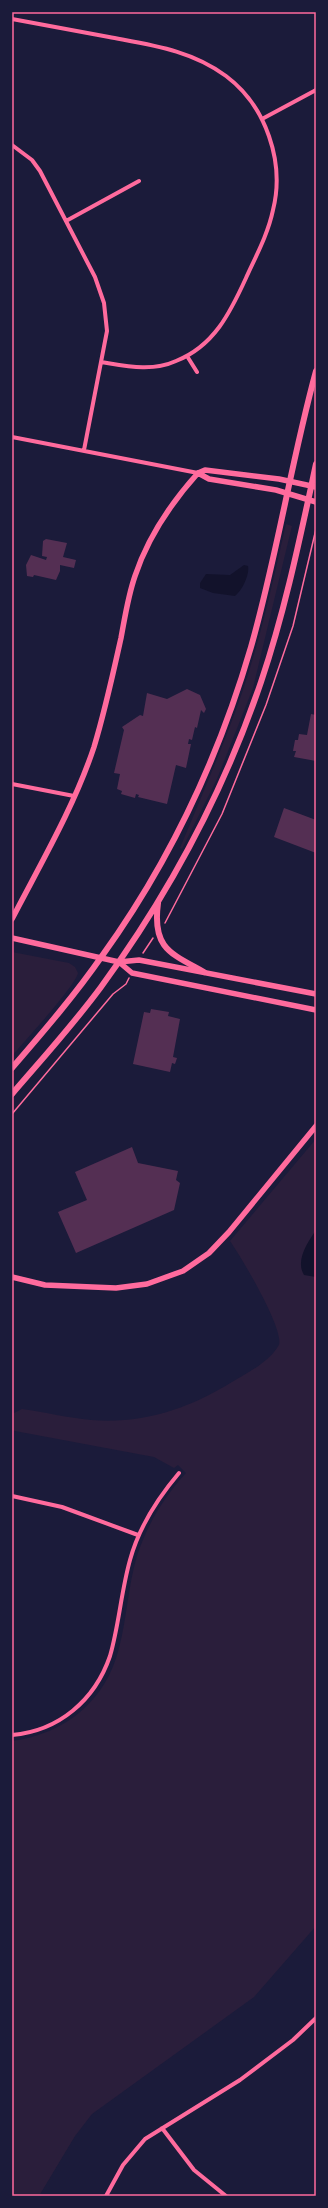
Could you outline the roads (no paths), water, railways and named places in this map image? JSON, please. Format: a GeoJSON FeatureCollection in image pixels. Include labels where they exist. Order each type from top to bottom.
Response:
{"type":"FeatureCollection","features":[{"type":"Feature","properties":{"kind":"main road"},"geometry":{"type":"LineString","coordinates":[[12,1068],[57,1016],[102,958],[131,914],[168,850],[198,790],[222,734],[255,635],[316,371]]}},
{"type":"Feature","properties":{"kind":"main road"},"geometry":{"type":"LineString","coordinates":[[12,1094],[82,1011],[119,962],[159,900],[186,853],[211,803],[250,712],[280,619],[308,500],[314,486],[316,464]]}},
{"type":"Feature","properties":{"kind":"main road"},"geometry":{"type":"LineString","coordinates":[[159,900],[157,924],[161,940],[166,950],[204,972]]}},
{"type":"Feature","properties":{"kind":"street"},"geometry":{"type":"LineString","coordinates":[[12,19],[168,49],[194,57],[227,77],[247,98],[262,119],[276,166],[276,193],[270,223],[225,321],[207,342],[176,362],[149,368],[101,362]]}},
{"type":"Feature","properties":{"kind":"street"},"geometry":{"type":"LineString","coordinates":[[262,119],[316,90]]}},
{"type":"Feature","properties":{"kind":"street"},"geometry":{"type":"LineString","coordinates":[[12,145],[32,160],[40,170],[95,277],[104,303],[107,331],[84,450]]}},
{"type":"Feature","properties":{"kind":"street"},"geometry":{"type":"LineString","coordinates":[[66,220],[139,182]]}},
{"type":"Feature","properties":{"kind":"street"},"geometry":{"type":"LineString","coordinates":[[187,356],[197,372]]}},
{"type":"Feature","properties":{"kind":"street"},"geometry":{"type":"LineString","coordinates":[[12,437],[198,473],[209,479],[288,493],[316,502]]}},
{"type":"Feature","properties":{"kind":"street"},"geometry":{"type":"LineString","coordinates":[[12,920],[74,796],[97,737],[137,570],[159,523],[198,473],[207,470],[290,481],[314,486]]}},
{"type":"Feature","properties":{"kind":"street"},"geometry":{"type":"LineString","coordinates":[[12,784],[74,796]]}},
{"type":"Feature","properties":{"kind":"street"},"geometry":{"type":"LineString","coordinates":[[12,938],[119,962],[139,960],[316,994]]}},
{"type":"Feature","properties":{"kind":"street"},"geometry":{"type":"LineString","coordinates":[[119,962],[132,973],[316,1010]]}},
{"type":"Feature","properties":{"kind":"street"},"geometry":{"type":"LineString","coordinates":[[12,1277],[45,1285],[116,1288],[147,1284],[183,1271],[208,1253],[228,1232],[316,1126]]}},
{"type":"Feature","properties":{"kind":"street"},"geometry":{"type":"LineString","coordinates":[[12,1735],[28,1733],[53,1724],[75,1710],[93,1691],[106,1668],[110,1656],[128,1567],[138,1535],[157,1500],[179,1473]]}},
{"type":"Feature","properties":{"kind":"street"},"geometry":{"type":"LineString","coordinates":[[12,1496],[62,1506],[138,1535]]}},
{"type":"Feature","properties":{"kind":"street"},"geometry":{"type":"LineString","coordinates":[[106,2196],[123,2165],[132,2152],[145,2139],[264,2063],[293,2040],[316,2018]]}},
{"type":"Feature","properties":{"kind":"street"},"geometry":{"type":"LineString","coordinates":[[162,2128],[194,2170],[226,2196]]}}]}
